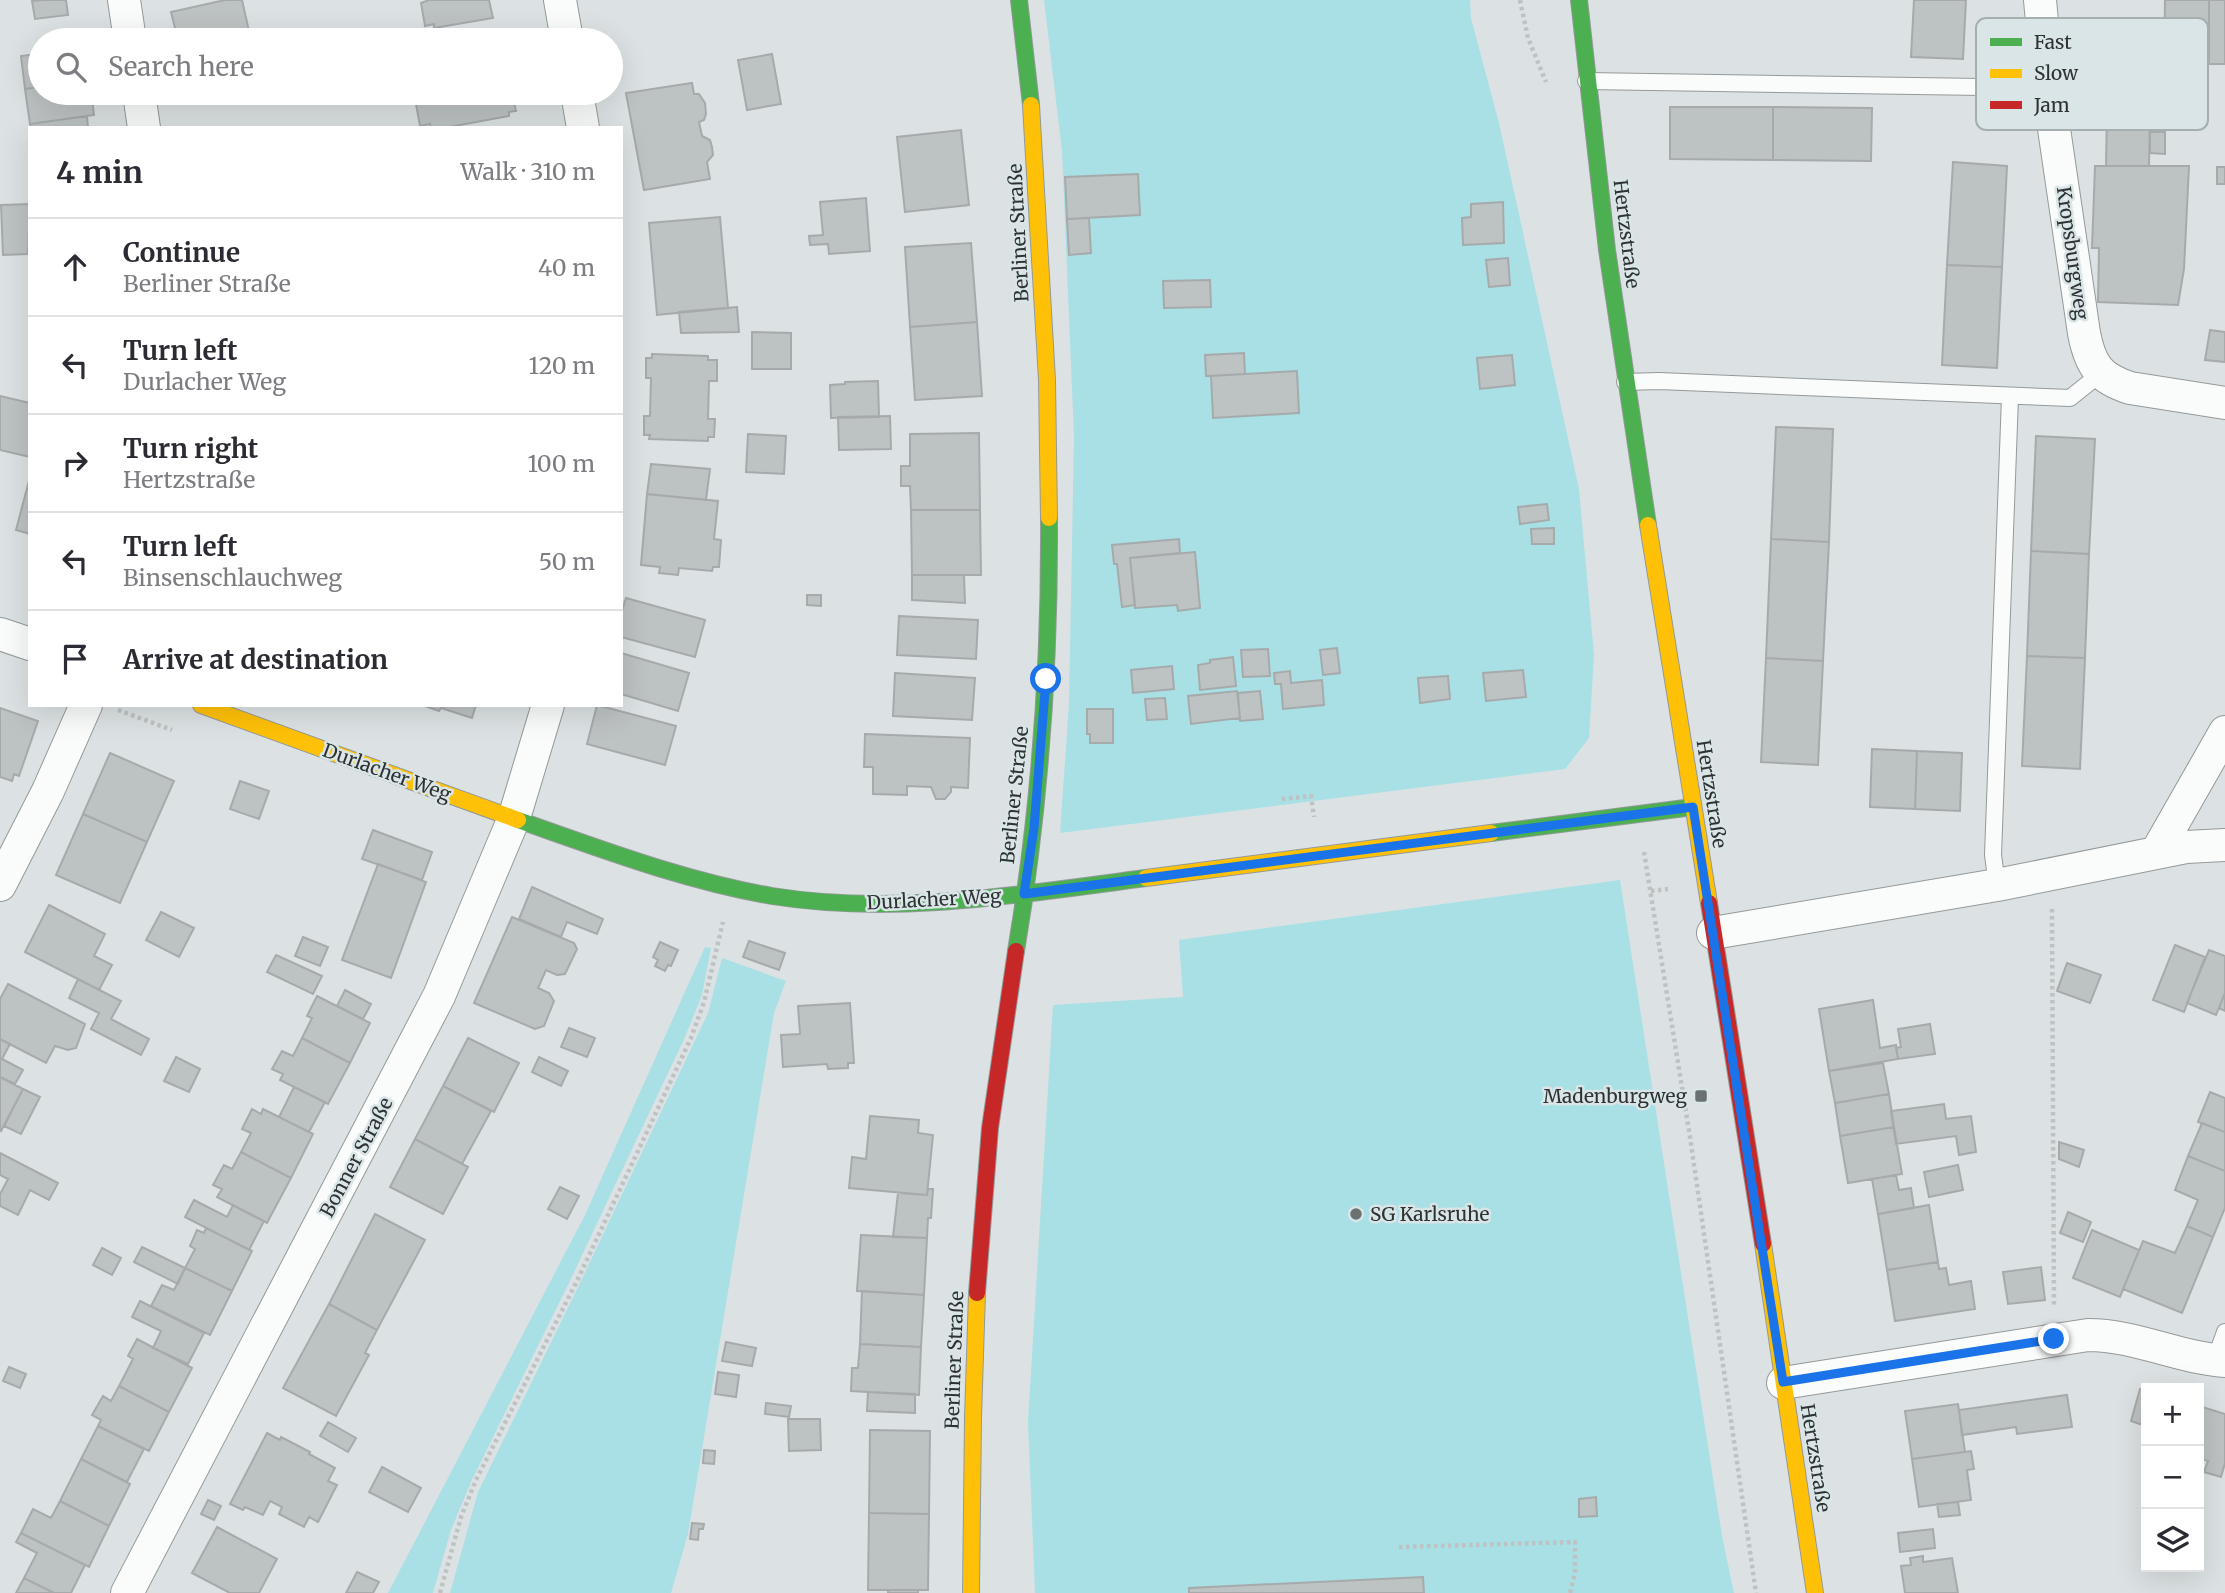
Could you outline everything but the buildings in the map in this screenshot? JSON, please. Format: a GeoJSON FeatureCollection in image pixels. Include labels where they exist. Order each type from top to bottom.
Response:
{"type":"FeatureCollection","features":[{"type":"Feature","properties":{"kind":"street"},"geometry":{"type":"LineString","coordinates":[[124,0],[129,28]]}},
{"type":"Feature","properties":{"kind":"street"},"geometry":{"type":"LineString","coordinates":[[560,0],[566,28]]}},
{"type":"Feature","properties":{"kind":"street","name":"Berliner Straße"},"geometry":{"type":"LineString","coordinates":[[971,1593],[971,1458],[979,1258],[990,1126],[1006,1003],[1034,828],[1046,679],[1049,461],[1043,284],[1030,80],[1019,0]]}},
{"type":"Feature","properties":{"kind":"street","name":"Hertzstraße"},"geometry":{"type":"LineString","coordinates":[[1579,0],[1586,81],[1625,382],[1815,1593]]}},
{"type":"Feature","properties":{"kind":"street","name":"Kropsburgweg"},"geometry":{"type":"LineString","coordinates":[[2040,0],[2042,18]]}},
{"type":"Feature","properties":{"kind":"street"},"geometry":{"type":"LineString","coordinates":[[141,105],[144,126]]}},
{"type":"Feature","properties":{"kind":"street"},"geometry":{"type":"LineString","coordinates":[[579,105],[583,126]]}},
{"type":"Feature","properties":{"kind":"street","name":"Kropsburgweg"},"geometry":{"type":"LineString","coordinates":[[2054,130],[2086,341],[2093,363],[2100,374]]}},
{"type":"Feature","properties":{"kind":"street"},"geometry":{"type":"LineString","coordinates":[[2100,374],[2130,388],[2225,403]]}},
{"type":"Feature","properties":{"kind":"street"},"geometry":{"type":"LineString","coordinates":[[0,634],[28,643]]}},
{"type":"Feature","properties":{"kind":"street"},"geometry":{"type":"LineString","coordinates":[[0,885],[48,790],[85,707]]}},
{"type":"Feature","properties":{"kind":"street","name":"Durlacher Weg"},"geometry":{"type":"LineString","coordinates":[[207,707],[678,874],[775,896],[866,904],[975,900],[1693,807]]}},
{"type":"Feature","properties":{"kind":"street","name":"Bonner Straße"},"geometry":{"type":"LineString","coordinates":[[127,1593],[424,1027],[514,818],[547,707]]}},
{"type":"Feature","properties":{"kind":"street"},"geometry":{"type":"LineString","coordinates":[[2156,853],[2225,732]]}},
{"type":"Feature","properties":{"kind":"street"},"geometry":{"type":"LineString","coordinates":[[1713,933],[1997,885],[2186,847],[2225,845]]}},
{"type":"Feature","properties":{"kind":"street"},"geometry":{"type":"LineString","coordinates":[[1783,1382],[2088,1335],[2122,1336],[2222,1351]]}},
{"type":"Feature","properties":{"kind":"lane"},"geometry":{"type":"LineString","coordinates":[[1586,81],[1976,87]]}},
{"type":"Feature","properties":{"kind":"lane"},"geometry":{"type":"LineString","coordinates":[[1625,382],[1659,381],[2070,398],[2100,374]]}},
{"type":"Feature","properties":{"kind":"lane"},"geometry":{"type":"LineString","coordinates":[[1997,885],[1993,855],[2010,397]]}},
{"type":"Feature","properties":{"kind":"path"},"geometry":{"type":"LineString","coordinates":[[1282,799],[1311,796],[1312,802]]}},
{"type":"Feature","properties":{"kind":"path"},"geometry":{"type":"LineString","coordinates":[[2052,875],[2054,1339]]}},
{"type":"Feature","properties":{"kind":"path"},"geometry":{"type":"LineString","coordinates":[[440,1593],[461,1517],[476,1480],[577,1281],[691,1038],[704,1002],[724,915]]}},
{"type":"Feature","properties":{"kind":"path"},"geometry":{"type":"LineString","coordinates":[[1399,1547],[1575,1542],[1575,1573],[1570,1593]]}},
{"type":"Feature","properties":{"kind":"shaded area"},"geometry":{"type":"Polygon","coordinates":[[[1044,0],[1470,0],[1471,18],[1499,123],[1579,489],[1594,655],[1589,738],[1565,769],[1060,833],[1069,704],[1074,437],[1062,151],[1044,0]]]}},
{"type":"Feature","properties":{"kind":"shaded area","name":"SG Karlsruhe"},"geometry":{"type":"Polygon","coordinates":[[[1620,880],[1722,1536],[1734,1593],[1035,1593],[1028,1422],[1053,1005],[1183,997],[1179,940],[1620,880]]]}},
{"type":"Feature","properties":{"kind":"shaded area"},"geometry":{"type":"Polygon","coordinates":[[[705,947],[711,948],[702,995],[685,1037],[471,1482],[451,1530],[433,1593],[388,1593],[585,1215],[705,947]]]}},
{"type":"Feature","properties":{"kind":"shaded area"},"geometry":{"type":"Polygon","coordinates":[[[722,958],[786,981],[774,1013],[688,1534],[671,1593],[450,1593],[478,1492],[708,1013],[722,958]]]}},
{"type":"Feature","properties":{"kind":"traffic: fast"},"geometry":{"type":"LineString","coordinates":[[1019,0],[1031,105]]}},
{"type":"Feature","properties":{"kind":"traffic: fast"},"geometry":{"type":"LineString","coordinates":[[1579,0],[1607,250],[1648,525]]}},
{"type":"Feature","properties":{"kind":"traffic: fast"},"geometry":{"type":"LineString","coordinates":[[1016,951],[1042,735],[1048,627],[1049,518]]}},
{"type":"Feature","properties":{"kind":"traffic: fast"},"geometry":{"type":"LineString","coordinates":[[1491,833],[1693,807]]}},
{"type":"Feature","properties":{"kind":"traffic: fast"},"geometry":{"type":"LineString","coordinates":[[518,820],[707,882],[772,896],[819,902],[865,904],[959,900],[1146,878]]}},
{"type":"Feature","properties":{"kind":"traffic: slow"},"geometry":{"type":"LineString","coordinates":[[1031,105],[1047,380],[1049,518]]}},
{"type":"Feature","properties":{"kind":"traffic: slow"},"geometry":{"type":"LineString","coordinates":[[1648,525],[1709,903]]}},
{"type":"Feature","properties":{"kind":"traffic: slow"},"geometry":{"type":"LineString","coordinates":[[207,707],[518,820]]}},
{"type":"Feature","properties":{"kind":"traffic: slow"},"geometry":{"type":"LineString","coordinates":[[1146,878],[1491,833]]}},
{"type":"Feature","properties":{"kind":"traffic: slow"},"geometry":{"type":"LineString","coordinates":[[1763,1244],[1815,1593]]}},
{"type":"Feature","properties":{"kind":"traffic: slow"},"geometry":{"type":"LineString","coordinates":[[971,1593],[977,1293]]}},
{"type":"Feature","properties":{"kind":"traffic: jam"},"geometry":{"type":"LineString","coordinates":[[1709,903],[1763,1244]]}},
{"type":"Feature","properties":{"kind":"traffic: jam"},"geometry":{"type":"LineString","coordinates":[[977,1293],[990,1128],[1016,951]]}},
{"type":"Feature","properties":{"kind":"place","name":"Madenburgweg"},"geometry":{"type":"Point","coordinates":[1701,1096]}},
{"type":"Feature","properties":{"kind":"place","name":"SG Karlsruhe"},"geometry":{"type":"Point","coordinates":[1356,1214]}},
{"type":"Feature","properties":{"kind":"route"},"geometry":{"type":"LineString","coordinates":[[1046,679],[1034,828],[1024,894],[1693,807],[1783,1382],[1823,1378],[2054,1339]]}}]}
